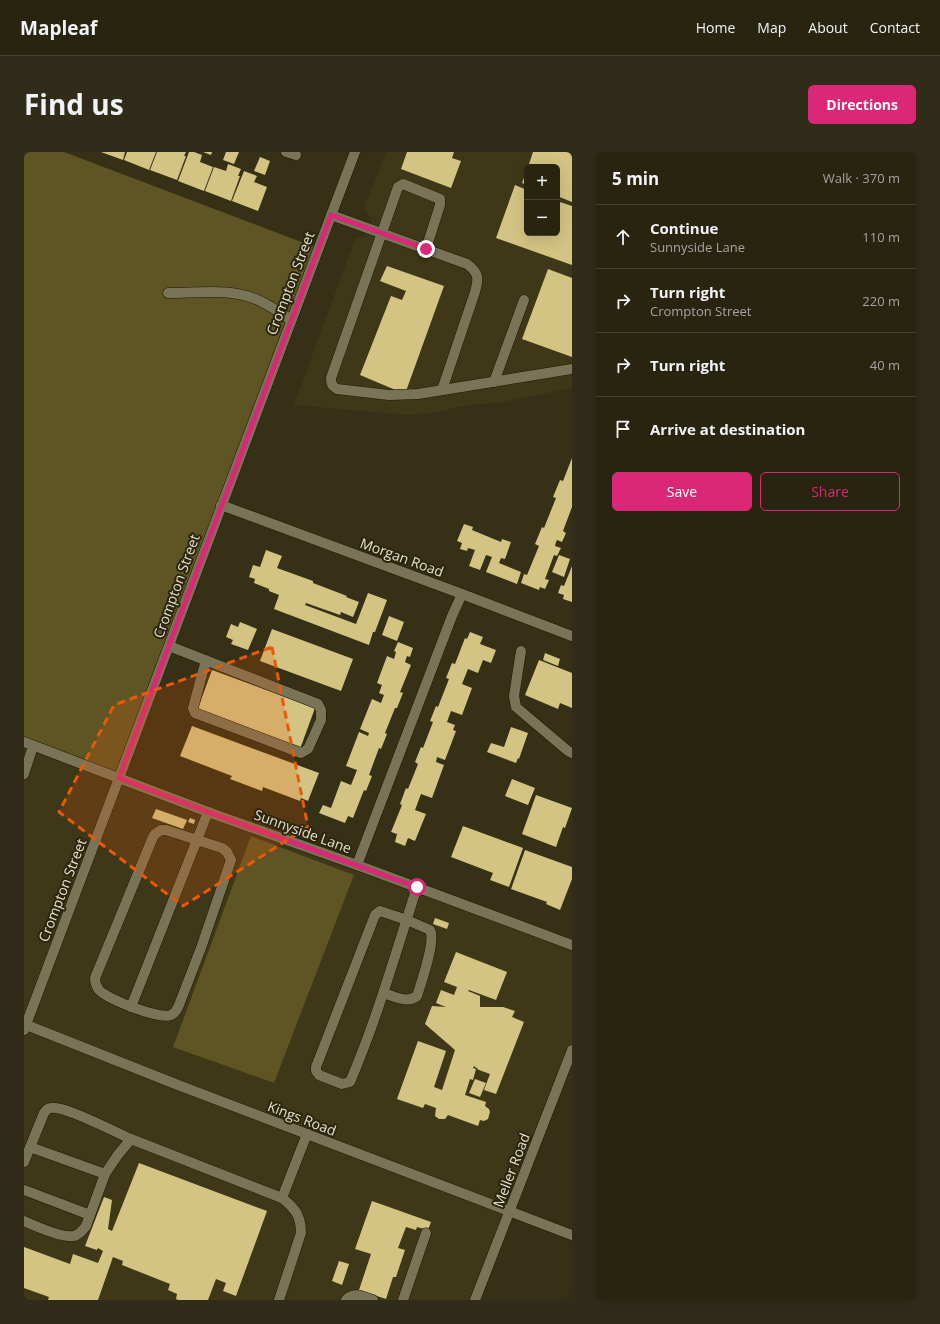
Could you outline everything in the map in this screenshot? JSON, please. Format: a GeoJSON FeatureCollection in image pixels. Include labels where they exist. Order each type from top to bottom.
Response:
{"type":"FeatureCollection","features":[{"type":"Feature","properties":{"kind":"street","name":"Crompton Street"},"geometry":{"type":"LineString","coordinates":[[25,1026],[355,152]]}},
{"type":"Feature","properties":{"kind":"street"},"geometry":{"type":"LineString","coordinates":[[426,249],[440,205],[440,199],[403,184],[398,187],[331,378],[331,383],[337,389],[389,395],[418,394],[572,369]]}},
{"type":"Feature","properties":{"kind":"street"},"geometry":{"type":"LineString","coordinates":[[331,215],[466,264],[475,271],[478,282],[442,390]]}},
{"type":"Feature","properties":{"kind":"street"},"geometry":{"type":"LineString","coordinates":[[168,293],[226,292],[244,295],[262,301],[291,320]]}},
{"type":"Feature","properties":{"kind":"street"},"geometry":{"type":"LineString","coordinates":[[494,382],[524,300]]}},
{"type":"Feature","properties":{"kind":"street","name":"Morgan Road"},"geometry":{"type":"LineString","coordinates":[[221,505],[572,636]]}},
{"type":"Feature","properties":{"kind":"street"},"geometry":{"type":"LineString","coordinates":[[357,865],[452,616],[462,594]]}},
{"type":"Feature","properties":{"kind":"street"},"geometry":{"type":"LineString","coordinates":[[169,646],[206,660],[318,704],[321,710],[321,720],[308,749],[301,753],[195,713],[193,708],[206,660]]}},
{"type":"Feature","properties":{"kind":"street"},"geometry":{"type":"LineString","coordinates":[[521,651],[514,696],[516,706],[572,753]]}},
{"type":"Feature","properties":{"kind":"street"},"geometry":{"type":"LineString","coordinates":[[24,774],[28,744]]}},
{"type":"Feature","properties":{"kind":"street","name":"Sunnyside Lane"},"geometry":{"type":"LineString","coordinates":[[28,744],[208,812],[357,865],[572,945]]}},
{"type":"Feature","properties":{"kind":"street"},"geometry":{"type":"LineString","coordinates":[[131,1006],[208,812]]}},
{"type":"Feature","properties":{"kind":"street"},"geometry":{"type":"LineString","coordinates":[[166,830],[222,848],[227,852],[231,860],[201,948],[176,1012],[172,1015],[159,1016],[131,1006],[102,993],[98,989],[95,978],[155,834],[158,831],[166,830]]}},
{"type":"Feature","properties":{"kind":"street"},"geometry":{"type":"LineString","coordinates":[[383,993],[406,1000],[410,1000],[417,996],[430,951],[432,936],[430,930],[407,920],[383,911],[375,915],[316,1067],[316,1071],[319,1075],[342,1084],[350,1082],[383,993],[407,920],[417,887]]}},
{"type":"Feature","properties":{"kind":"street","name":"Kings Road"},"geometry":{"type":"LineString","coordinates":[[25,1026],[178,1086],[572,1235]]}},
{"type":"Feature","properties":{"kind":"street","name":"Meller Road"},"geometry":{"type":"LineString","coordinates":[[475,1300],[572,1050]]}},
{"type":"Feature","properties":{"kind":"street"},"geometry":{"type":"LineString","coordinates":[[24,1162],[44,1113],[52,1107],[76,1114],[132,1139],[282,1198],[293,1206],[296,1211],[301,1226],[301,1233],[279,1300]]}},
{"type":"Feature","properties":{"kind":"street"},"geometry":{"type":"LineString","coordinates":[[282,1198],[306,1134]]}},
{"type":"Feature","properties":{"kind":"street"},"geometry":{"type":"LineString","coordinates":[[24,1221],[52,1232],[70,1236],[75,1236],[81,1233],[86,1226],[105,1174],[117,1156],[132,1139]]}},
{"type":"Feature","properties":{"kind":"street"},"geometry":{"type":"LineString","coordinates":[[30,1147],[105,1174]]}},
{"type":"Feature","properties":{"kind":"street"},"geometry":{"type":"LineString","coordinates":[[24,1190],[90,1215]]}},
{"type":"Feature","properties":{"kind":"street"},"geometry":{"type":"LineString","coordinates":[[403,1300],[426,1233]]}},
{"type":"Feature","properties":{"kind":"street"},"geometry":{"type":"LineString","coordinates":[[346,1300],[352,1295],[373,1300]]}},
{"type":"Feature","properties":{"kind":"highlighted area"},"geometry":{"type":"Polygon","coordinates":[[[272,647],[308,827],[183,906],[59,812],[114,705],[272,647]]]}},
{"type":"Feature","properties":{"kind":"shaded area"},"geometry":{"type":"Polygon","coordinates":[[[24,152],[64,152],[317,248],[119,777],[24,742],[24,152]]]}},
{"type":"Feature","properties":{"kind":"shaded area"},"geometry":{"type":"Polygon","coordinates":[[[386,152],[572,152],[572,387],[503,402],[469,405],[432,413],[406,415],[294,405],[355,239],[366,237],[372,219],[366,212],[365,206],[386,152]]]}},
{"type":"Feature","properties":{"kind":"shaded area"},"geometry":{"type":"Polygon","coordinates":[[[24,742],[572,945],[572,1049],[475,1300],[24,1300],[24,742]],[[251,836],[173,1046],[274,1083],[354,875],[251,836]]]}},
{"type":"Feature","properties":{"kind":"shaded area"},"geometry":{"type":"Polygon","coordinates":[[[251,836],[354,875],[274,1083],[173,1047],[251,836]]]}},
{"type":"Feature","properties":{"kind":"building"},"geometry":{"type":"Polygon","coordinates":[[[101,152],[125,152],[123,160],[101,152]]]}},
{"type":"Feature","properties":{"kind":"building"},"geometry":{"type":"Polygon","coordinates":[[[127,152],[156,152],[149,170],[124,160],[127,152]]]}},
{"type":"Feature","properties":{"kind":"building"},"geometry":{"type":"Polygon","coordinates":[[[157,152],[186,152],[184,156],[186,156],[177,180],[150,170],[157,152]]]}},
{"type":"Feature","properties":{"kind":"building"},"geometry":{"type":"Polygon","coordinates":[[[189,152],[202,155],[200,162],[213,167],[204,191],[178,181],[189,152]]]}},
{"type":"Feature","properties":{"kind":"building"},"geometry":{"type":"Polygon","coordinates":[[[203,152],[212,152],[211,155],[203,152]]]}},
{"type":"Feature","properties":{"kind":"building"},"geometry":{"type":"Polygon","coordinates":[[[226,152],[239,152],[234,164],[223,160],[226,152]]]}},
{"type":"Feature","properties":{"kind":"building"},"geometry":{"type":"Polygon","coordinates":[[[407,152],[454,152],[452,158],[461,161],[451,188],[401,169],[407,152]]]}},
{"type":"Feature","properties":{"kind":"building"},"geometry":{"type":"Polygon","coordinates":[[[533,152],[572,152],[572,202],[560,197],[560,164],[529,164],[533,152]]]}},
{"type":"Feature","properties":{"kind":"building"},"geometry":{"type":"Polygon","coordinates":[[[260,157],[270,161],[265,175],[254,171],[260,157]]]}},
{"type":"Feature","properties":{"kind":"building"},"geometry":{"type":"Polygon","coordinates":[[[228,164],[241,169],[231,201],[205,191],[214,167],[226,171],[228,164]]]}},
{"type":"Feature","properties":{"kind":"building"},"geometry":{"type":"Polygon","coordinates":[[[244,171],[257,176],[254,182],[267,187],[258,211],[232,201],[244,171]]]}},
{"type":"Feature","properties":{"kind":"building"},"geometry":{"type":"Polygon","coordinates":[[[515,185],[524,189],[524,236],[560,236],[560,202],[572,206],[572,265],[496,238],[515,185]]]}},
{"type":"Feature","properties":{"kind":"building"},"geometry":{"type":"Polygon","coordinates":[[[387,266],[444,286],[405,394],[360,375],[391,296],[402,300],[406,291],[380,281],[387,266]]]}},
{"type":"Feature","properties":{"kind":"building"},"geometry":{"type":"Polygon","coordinates":[[[548,269],[572,278],[572,357],[522,339],[548,269]]]}},
{"type":"Feature","properties":{"kind":"building"},"geometry":{"type":"Polygon","coordinates":[[[572,458],[572,507],[563,531],[566,533],[562,542],[557,540],[556,542],[555,546],[561,548],[557,556],[554,555],[545,579],[549,580],[545,589],[540,587],[539,590],[521,583],[524,574],[527,575],[539,546],[535,544],[542,527],[544,528],[556,498],[553,497],[560,480],[563,481],[572,458]]]}},
{"type":"Feature","properties":{"kind":"building"},"geometry":{"type":"Polygon","coordinates":[[[464,524],[473,527],[472,530],[501,542],[502,539],[511,542],[505,559],[501,558],[499,563],[521,572],[517,584],[486,572],[492,557],[486,555],[480,570],[469,566],[475,550],[468,548],[467,551],[460,549],[462,543],[457,541],[464,524]]]}},
{"type":"Feature","properties":{"kind":"building"},"geometry":{"type":"Polygon","coordinates":[[[266,550],[282,556],[277,568],[313,581],[313,583],[359,602],[353,617],[341,612],[340,615],[306,603],[305,605],[356,624],[368,593],[387,600],[369,645],[274,609],[279,595],[254,583],[255,579],[249,577],[253,565],[260,567],[266,550]]]}},
{"type":"Feature","properties":{"kind":"building"},"geometry":{"type":"Polygon","coordinates":[[[559,555],[570,559],[564,577],[552,572],[559,555]]]}},
{"type":"Feature","properties":{"kind":"building"},"geometry":{"type":"Polygon","coordinates":[[[572,566],[572,602],[563,599],[564,595],[558,593],[561,585],[564,586],[572,566]]]}},
{"type":"Feature","properties":{"kind":"building"},"geometry":{"type":"Polygon","coordinates":[[[389,616],[404,622],[397,641],[382,635],[389,616]]]}},
{"type":"Feature","properties":{"kind":"building"},"geometry":{"type":"Polygon","coordinates":[[[240,622],[257,629],[248,650],[231,644],[233,640],[226,637],[231,624],[238,627],[240,622]]]}},
{"type":"Feature","properties":{"kind":"building"},"geometry":{"type":"Polygon","coordinates":[[[272,629],[353,659],[341,691],[260,661],[272,629]]]}},
{"type":"Feature","properties":{"kind":"building"},"geometry":{"type":"Polygon","coordinates":[[[470,632],[483,637],[480,644],[496,650],[491,663],[483,660],[478,673],[468,669],[462,684],[472,688],[462,715],[451,711],[447,722],[455,725],[453,730],[456,731],[445,760],[437,757],[436,762],[444,765],[432,798],[421,794],[415,810],[426,814],[415,841],[408,838],[405,846],[395,842],[397,834],[391,832],[402,805],[400,804],[406,788],[408,789],[418,764],[415,762],[421,747],[423,748],[433,722],[430,721],[436,706],[438,707],[449,679],[446,678],[452,663],[455,664],[465,638],[467,639],[470,632]]]}},
{"type":"Feature","properties":{"kind":"building"},"geometry":{"type":"Polygon","coordinates":[[[398,642],[413,648],[410,657],[407,656],[405,662],[411,665],[400,692],[403,693],[385,733],[387,734],[381,749],[379,748],[369,775],[372,776],[366,791],[364,790],[353,818],[348,816],[345,823],[319,813],[323,805],[331,808],[341,781],[351,785],[357,770],[346,766],[359,732],[368,736],[369,733],[360,729],[372,699],[381,703],[384,695],[379,693],[382,685],[377,683],[387,656],[394,659],[396,652],[394,651],[398,642]]]}},
{"type":"Feature","properties":{"kind":"building"},"geometry":{"type":"Polygon","coordinates":[[[545,653],[560,659],[558,666],[543,660],[545,653]]]}},
{"type":"Feature","properties":{"kind":"building"},"geometry":{"type":"Polygon","coordinates":[[[539,660],[572,673],[572,708],[560,703],[558,709],[525,695],[539,660]]]}},
{"type":"Feature","properties":{"kind":"building"},"geometry":{"type":"Polygon","coordinates":[[[212,670],[315,708],[300,749],[197,711],[212,670]]]}},
{"type":"Feature","properties":{"kind":"building"},"geometry":{"type":"Polygon","coordinates":[[[192,726],[319,773],[308,801],[301,798],[300,801],[263,787],[262,791],[230,779],[232,776],[180,756],[192,726]]]}},
{"type":"Feature","properties":{"kind":"building"},"geometry":{"type":"Polygon","coordinates":[[[511,727],[528,733],[519,759],[518,758],[516,763],[487,752],[491,743],[504,747],[511,727]]]}},
{"type":"Feature","properties":{"kind":"building"},"geometry":{"type":"Polygon","coordinates":[[[512,779],[535,788],[528,805],[505,796],[512,779]]]}},
{"type":"Feature","properties":{"kind":"building"},"geometry":{"type":"Polygon","coordinates":[[[536,795],[572,808],[556,847],[522,834],[536,795]]]}},
{"type":"Feature","properties":{"kind":"building"},"geometry":{"type":"Polygon","coordinates":[[[156,809],[187,820],[183,829],[152,818],[156,809]]]}},
{"type":"Feature","properties":{"kind":"building"},"geometry":{"type":"Polygon","coordinates":[[[190,818],[195,820],[194,824],[188,822],[190,818]]]}},
{"type":"Feature","properties":{"kind":"building"},"geometry":{"type":"Polygon","coordinates":[[[463,826],[523,848],[509,887],[490,880],[493,873],[451,857],[463,826]]]}},
{"type":"Feature","properties":{"kind":"building"},"geometry":{"type":"Polygon","coordinates":[[[525,850],[572,867],[572,879],[560,910],[546,904],[547,902],[511,889],[525,850]]]}},
{"type":"Feature","properties":{"kind":"building"},"geometry":{"type":"Polygon","coordinates":[[[435,918],[449,923],[447,929],[433,924],[435,918]]]}},
{"type":"Feature","properties":{"kind":"building"},"geometry":{"type":"Polygon","coordinates":[[[456,952],[507,972],[496,1000],[469,990],[468,991],[480,996],[480,1007],[503,1007],[515,1011],[512,1017],[524,1022],[496,1094],[484,1090],[490,1074],[479,1070],[474,1066],[473,1068],[476,1069],[473,1080],[470,1079],[465,1095],[486,1102],[485,1106],[490,1112],[488,1119],[484,1121],[480,1120],[478,1126],[448,1115],[445,1119],[439,1119],[435,1116],[436,1108],[425,1104],[423,1108],[397,1099],[418,1041],[446,1051],[434,1087],[442,1090],[455,1050],[425,1024],[432,1006],[446,1007],[436,1003],[441,990],[454,995],[457,987],[444,982],[456,952]]]}},
{"type":"Feature","properties":{"kind":"building"},"geometry":{"type":"Polygon","coordinates":[[[475,1079],[486,1083],[480,1097],[469,1093],[475,1079]]]}},
{"type":"Feature","properties":{"kind":"building"},"geometry":{"type":"Polygon","coordinates":[[[139,1163],[267,1211],[236,1296],[223,1291],[226,1283],[216,1279],[208,1300],[178,1300],[176,1299],[177,1294],[168,1290],[170,1284],[122,1265],[123,1261],[113,1257],[98,1300],[48,1300],[49,1297],[24,1288],[24,1247],[70,1264],[73,1254],[98,1263],[103,1251],[98,1248],[97,1250],[85,1246],[104,1197],[112,1200],[108,1229],[112,1231],[139,1163]]]}},
{"type":"Feature","properties":{"kind":"building"},"geometry":{"type":"Polygon","coordinates":[[[372,1201],[431,1222],[428,1230],[417,1227],[416,1230],[406,1227],[398,1248],[405,1250],[396,1277],[393,1277],[386,1299],[359,1290],[371,1254],[355,1249],[372,1201]]]}},
{"type":"Feature","properties":{"kind":"building"},"geometry":{"type":"Polygon","coordinates":[[[339,1261],[349,1264],[342,1285],[332,1281],[339,1261]]]}},
{"type":"Feature","properties":{"kind":"route"},"geometry":{"type":"LineString","coordinates":[[417,887],[208,812],[119,778],[331,215],[426,249]]}}]}
